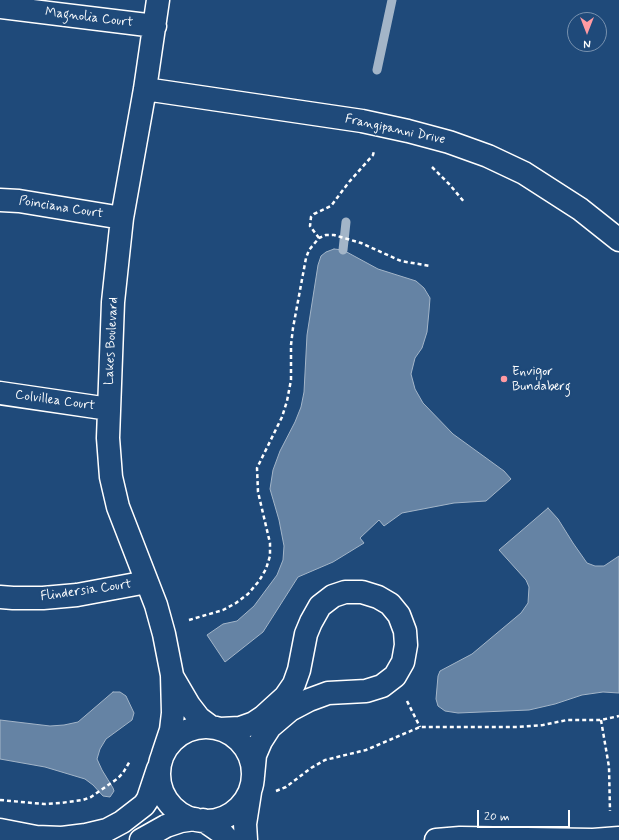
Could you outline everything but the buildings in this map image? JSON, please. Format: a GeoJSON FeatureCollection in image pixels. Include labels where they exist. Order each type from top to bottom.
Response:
{"type":"FeatureCollection","features":[{"type":"Feature","properties":{"kind":"street","name":"Lakes Boulevard"},"geometry":{"type":"LineString","coordinates":[[158,0],[145,89],[122,218],[113,302],[108,438],[111,477],[118,507],[156,605],[164,634],[172,675]]}},
{"type":"Feature","properties":{"kind":"street","name":"Magnolia Court"},"geometry":{"type":"LineString","coordinates":[[0,7],[155,26]]}},
{"type":"Feature","properties":{"kind":"street","name":"Frangipanni Drive"},"geometry":{"type":"LineString","coordinates":[[145,89],[362,121],[449,142],[488,156],[524,173],[580,208],[619,240]]}},
{"type":"Feature","properties":{"kind":"street","name":"Poinciana Court"},"geometry":{"type":"LineString","coordinates":[[0,200],[19,201],[122,218]]}},
{"type":"Feature","properties":{"kind":"street","name":"Colvillea Court"},"geometry":{"type":"LineString","coordinates":[[0,393],[109,409]]}},
{"type":"Feature","properties":{"kind":"street","name":"Flindersia Court"},"geometry":{"type":"LineString","coordinates":[[0,597],[43,598],[77,595],[147,582]]}},
{"type":"Feature","properties":{"kind":"street"},"geometry":{"type":"LineString","coordinates":[[228,840],[222,833],[199,820],[182,814],[171,804],[163,792],[159,778],[162,759],[172,741],[183,733],[197,727],[240,728],[254,723],[263,717],[285,697],[294,684],[299,670],[306,634],[320,606],[333,596],[345,592],[362,592],[378,597],[390,604],[399,615],[405,631],[406,645],[403,662],[395,676],[382,686],[366,691],[328,693],[309,700],[290,710],[270,727],[261,741],[255,755],[245,824],[246,840]]}},
{"type":"Feature","properties":{"kind":"street"},"geometry":{"type":"LineString","coordinates":[[141,840],[166,826],[181,821],[218,819],[232,812],[243,802],[252,783],[251,761],[245,747],[234,736],[215,728],[199,718],[189,705],[172,675]]}},
{"type":"Feature","properties":{"kind":"street"},"geometry":{"type":"LineString","coordinates":[[0,830],[36,837],[62,838],[86,835],[107,830],[122,822],[144,805],[148,799],[171,730],[173,713],[172,675]]}},
{"type":"Feature","properties":{"kind":"street"},"geometry":{"type":"LineString","coordinates":[[436,840],[460,838],[593,840],[619,838]]}},
{"type":"Feature","properties":{"kind":"path"},"geometry":{"type":"LineString","coordinates":[[319,238],[310,226],[311,217],[331,206],[349,182],[373,155],[374,149]]}},
{"type":"Feature","properties":{"kind":"path"},"geometry":{"type":"LineString","coordinates":[[426,163],[438,172],[465,203]]}},
{"type":"Feature","properties":{"kind":"path"},"geometry":{"type":"LineString","coordinates":[[182,621],[223,610],[236,603],[248,594],[259,581],[266,569],[270,556],[270,543],[258,492],[257,468],[282,417],[287,401],[291,380],[291,345],[293,328],[306,258],[309,250],[319,238],[326,235],[334,235],[361,243],[401,261],[430,266]]}},
{"type":"Feature","properties":{"kind":"path"},"geometry":{"type":"LineString","coordinates":[[272,792],[286,787],[311,768],[325,760],[366,750],[420,727],[538,726],[567,720],[601,720],[619,716]]}},
{"type":"Feature","properties":{"kind":"path"},"geometry":{"type":"LineString","coordinates":[[601,720],[609,767],[610,812]]}},
{"type":"Feature","properties":{"kind":"path"},"geometry":{"type":"LineString","coordinates":[[0,800],[44,804],[83,800],[96,794],[117,779]]}},
{"type":"Feature","properties":{"kind":"water"},"geometry":{"type":"Polygon","coordinates":[[[334,249],[343,250],[378,269],[416,281],[424,288],[430,298],[429,311],[427,332],[422,348],[415,358],[411,374],[415,389],[423,403],[453,434],[504,471],[511,479],[486,501],[454,503],[402,513],[384,526],[379,520],[360,538],[364,543],[333,562],[298,577],[263,632],[225,662],[207,635],[223,624],[237,621],[254,606],[277,575],[283,560],[284,546],[279,520],[270,489],[273,470],[280,451],[301,407],[304,392],[307,335],[318,265],[321,256],[334,249]]]}},
{"type":"Feature","properties":{"kind":"water"},"geometry":{"type":"Polygon","coordinates":[[[548,508],[558,519],[587,563],[595,566],[604,566],[619,556],[619,693],[603,692],[582,695],[555,704],[529,710],[458,713],[445,711],[438,706],[436,699],[438,676],[440,671],[472,654],[521,613],[528,603],[529,587],[526,580],[499,550],[548,508]]]}},
{"type":"Feature","properties":{"kind":"water"},"geometry":{"type":"Polygon","coordinates":[[[113,692],[120,692],[126,696],[134,713],[132,720],[106,739],[100,749],[97,759],[113,788],[114,791],[110,797],[103,796],[85,779],[45,767],[0,759],[0,720],[50,726],[78,722],[113,692]]]}},
{"type":"Feature","properties":{"kind":"waterway"},"geometry":{"type":"LineString","coordinates":[[377,70],[392,0]]}},
{"type":"Feature","properties":{"kind":"waterway"},"geometry":{"type":"LineString","coordinates":[[343,250],[346,222]]}},
{"type":"Feature","properties":{"kind":"place","name":"Envigor Bundaberg"},"geometry":{"type":"Point","coordinates":[504,379]}}]}
